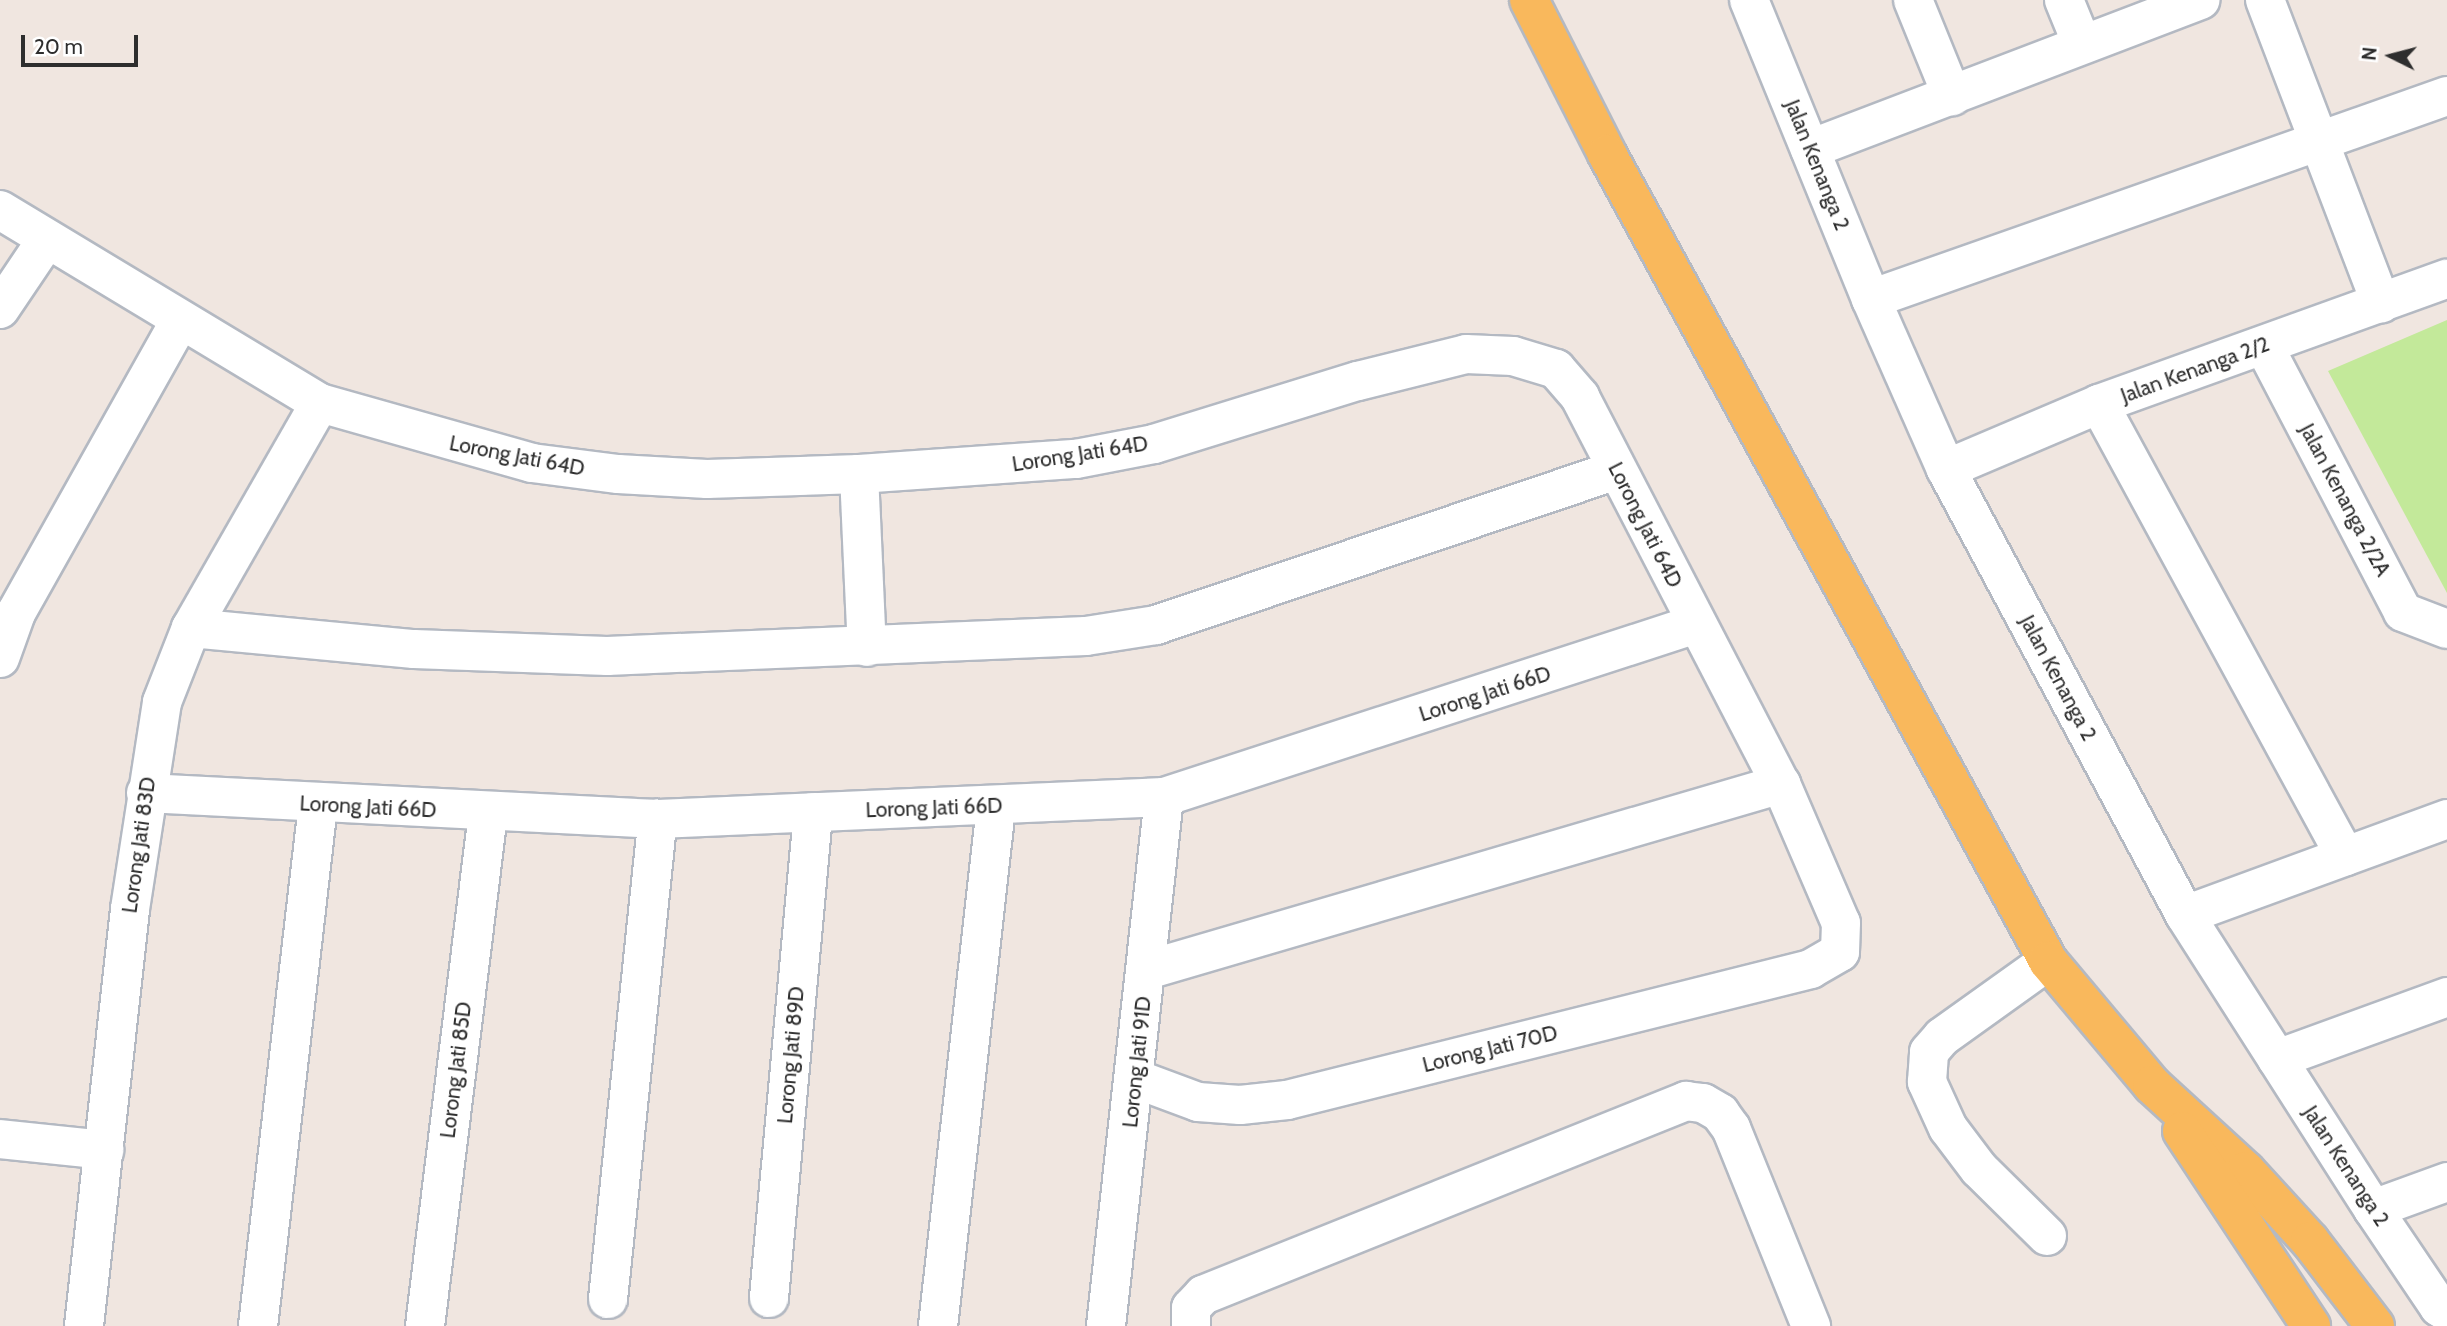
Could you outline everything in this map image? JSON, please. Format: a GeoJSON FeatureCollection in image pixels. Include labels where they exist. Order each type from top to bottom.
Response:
{"type":"FeatureCollection","features":[{"type":"Feature","properties":{"kind":"main road"},"geometry":{"type":"LineString","coordinates":[[1529,0],[1607,154],[2048,961],[2152,1086],[2311,1326]]}},
{"type":"Feature","properties":{"kind":"main road"},"geometry":{"type":"LineString","coordinates":[[2152,1086],[2246,1171],[2301,1231],[2375,1326]]}},
{"type":"Feature","properties":{"kind":"street","name":"Jalan Kenanga 2"},"geometry":{"type":"LineString","coordinates":[[1749,0],[1871,299],[1946,469],[2185,915],[2373,1209],[2439,1307],[2447,1312]]}},
{"type":"Feature","properties":{"kind":"street"},"geometry":{"type":"LineString","coordinates":[[1913,0],[1952,96]]}},
{"type":"Feature","properties":{"kind":"street"},"geometry":{"type":"LineString","coordinates":[[2064,0],[2082,44]]}},
{"type":"Feature","properties":{"kind":"street"},"geometry":{"type":"LineString","coordinates":[[2265,0],[2381,304]]}},
{"type":"Feature","properties":{"kind":"street"},"geometry":{"type":"LineString","coordinates":[[1810,149],[2196,1]]}},
{"type":"Feature","properties":{"kind":"street"},"geometry":{"type":"LineString","coordinates":[[1871,299],[2447,96]]}},
{"type":"Feature","properties":{"kind":"street","name":"Lorong Jati 64D"},"geometry":{"type":"LineString","coordinates":[[0,210],[320,403],[532,463],[618,474],[708,479],[1018,465],[1141,446],[1358,381],[1466,354],[1513,356],[1556,369],[1580,397],[1781,784],[1841,923],[1840,952]]}},
{"type":"Feature","properties":{"kind":"street"},"geometry":{"type":"LineString","coordinates":[[0,309],[47,239]]}},
{"type":"Feature","properties":{"kind":"street","name":"Jalan Kenanga 2/2"},"geometry":{"type":"LineString","coordinates":[[1946,469],[2099,404],[2447,279]]}},
{"type":"Feature","properties":{"kind":"street"},"geometry":{"type":"LineString","coordinates":[[0,658],[16,613],[180,321]]}},
{"type":"Feature","properties":{"kind":"street","name":"Jalan Kenanga 2/2A"},"geometry":{"type":"LineString","coordinates":[[2264,346],[2403,612],[2447,629]]}},
{"type":"Feature","properties":{"kind":"street","name":"Lorong Jati 83D"},"geometry":{"type":"LineString","coordinates":[[84,1326],[146,793],[162,702],[191,628],[320,403]]}},
{"type":"Feature","properties":{"kind":"street"},"geometry":{"type":"LineString","coordinates":[[2099,404],[2345,856]]}},
{"type":"Feature","properties":{"kind":"street"},"geometry":{"type":"LineString","coordinates":[[191,628],[414,649],[594,656],[1086,636],[1156,625],[1617,470]]}},
{"type":"Feature","properties":{"kind":"street"},"geometry":{"type":"LineString","coordinates":[[859,474],[867,647]]}},
{"type":"Feature","properties":{"kind":"street","name":"Lorong Jati 66D"},"geometry":{"type":"LineString","coordinates":[[146,793],[488,814],[658,819],[996,807],[1164,797],[1696,624]]}},
{"type":"Feature","properties":{"kind":"street"},"geometry":{"type":"LineString","coordinates":[[1147,970],[1781,784]]}},
{"type":"Feature","properties":{"kind":"street","name":"Lorong Jati 91D"},"geometry":{"type":"LineString","coordinates":[[1106,1326],[1136,1079],[1164,797]]}},
{"type":"Feature","properties":{"kind":"street"},"geometry":{"type":"LineString","coordinates":[[258,1326],[318,805]]}},
{"type":"Feature","properties":{"kind":"street"},"geometry":{"type":"LineString","coordinates":[[939,1326],[996,807]]}},
{"type":"Feature","properties":{"kind":"street","name":"Lorong Jati 89D"},"geometry":{"type":"LineString","coordinates":[[769,1298],[813,812]]}},
{"type":"Feature","properties":{"kind":"street","name":"Lorong Jati 85D"},"geometry":{"type":"LineString","coordinates":[[425,1326],[488,814]]}},
{"type":"Feature","properties":{"kind":"street"},"geometry":{"type":"LineString","coordinates":[[608,1299],[658,819]]}},
{"type":"Feature","properties":{"kind":"street"},"geometry":{"type":"LineString","coordinates":[[2185,915],[2447,819]]}},
{"type":"Feature","properties":{"kind":"street","name":"Lorong Jati 70D"},"geometry":{"type":"LineString","coordinates":[[1136,1079],[1198,1101],[1240,1105],[1287,1100],[1811,969],[1840,952]]}},
{"type":"Feature","properties":{"kind":"street"},"geometry":{"type":"LineString","coordinates":[[2047,1236],[1979,1169],[1948,1128],[1927,1082],[1929,1052],[1941,1037],[2048,961]]}},
{"type":"Feature","properties":{"kind":"street"},"geometry":{"type":"LineString","coordinates":[[2277,1059],[2447,998]]}},
{"type":"Feature","properties":{"kind":"street"},"geometry":{"type":"LineString","coordinates":[[1191,1326],[1191,1308],[1203,1294],[1686,1101],[1703,1103],[1720,1113],[1731,1128],[1811,1326]]}},
{"type":"Feature","properties":{"kind":"street"},"geometry":{"type":"LineString","coordinates":[[0,1139],[104,1150]]}},
{"type":"Feature","properties":{"kind":"street"},"geometry":{"type":"LineString","coordinates":[[2373,1209],[2447,1182]]}},
{"type":"Feature","properties":{"kind":"green space"},"geometry":{"type":"Polygon","coordinates":[[[2447,320],[2447,593],[2328,371],[2447,320]]]}}]}
